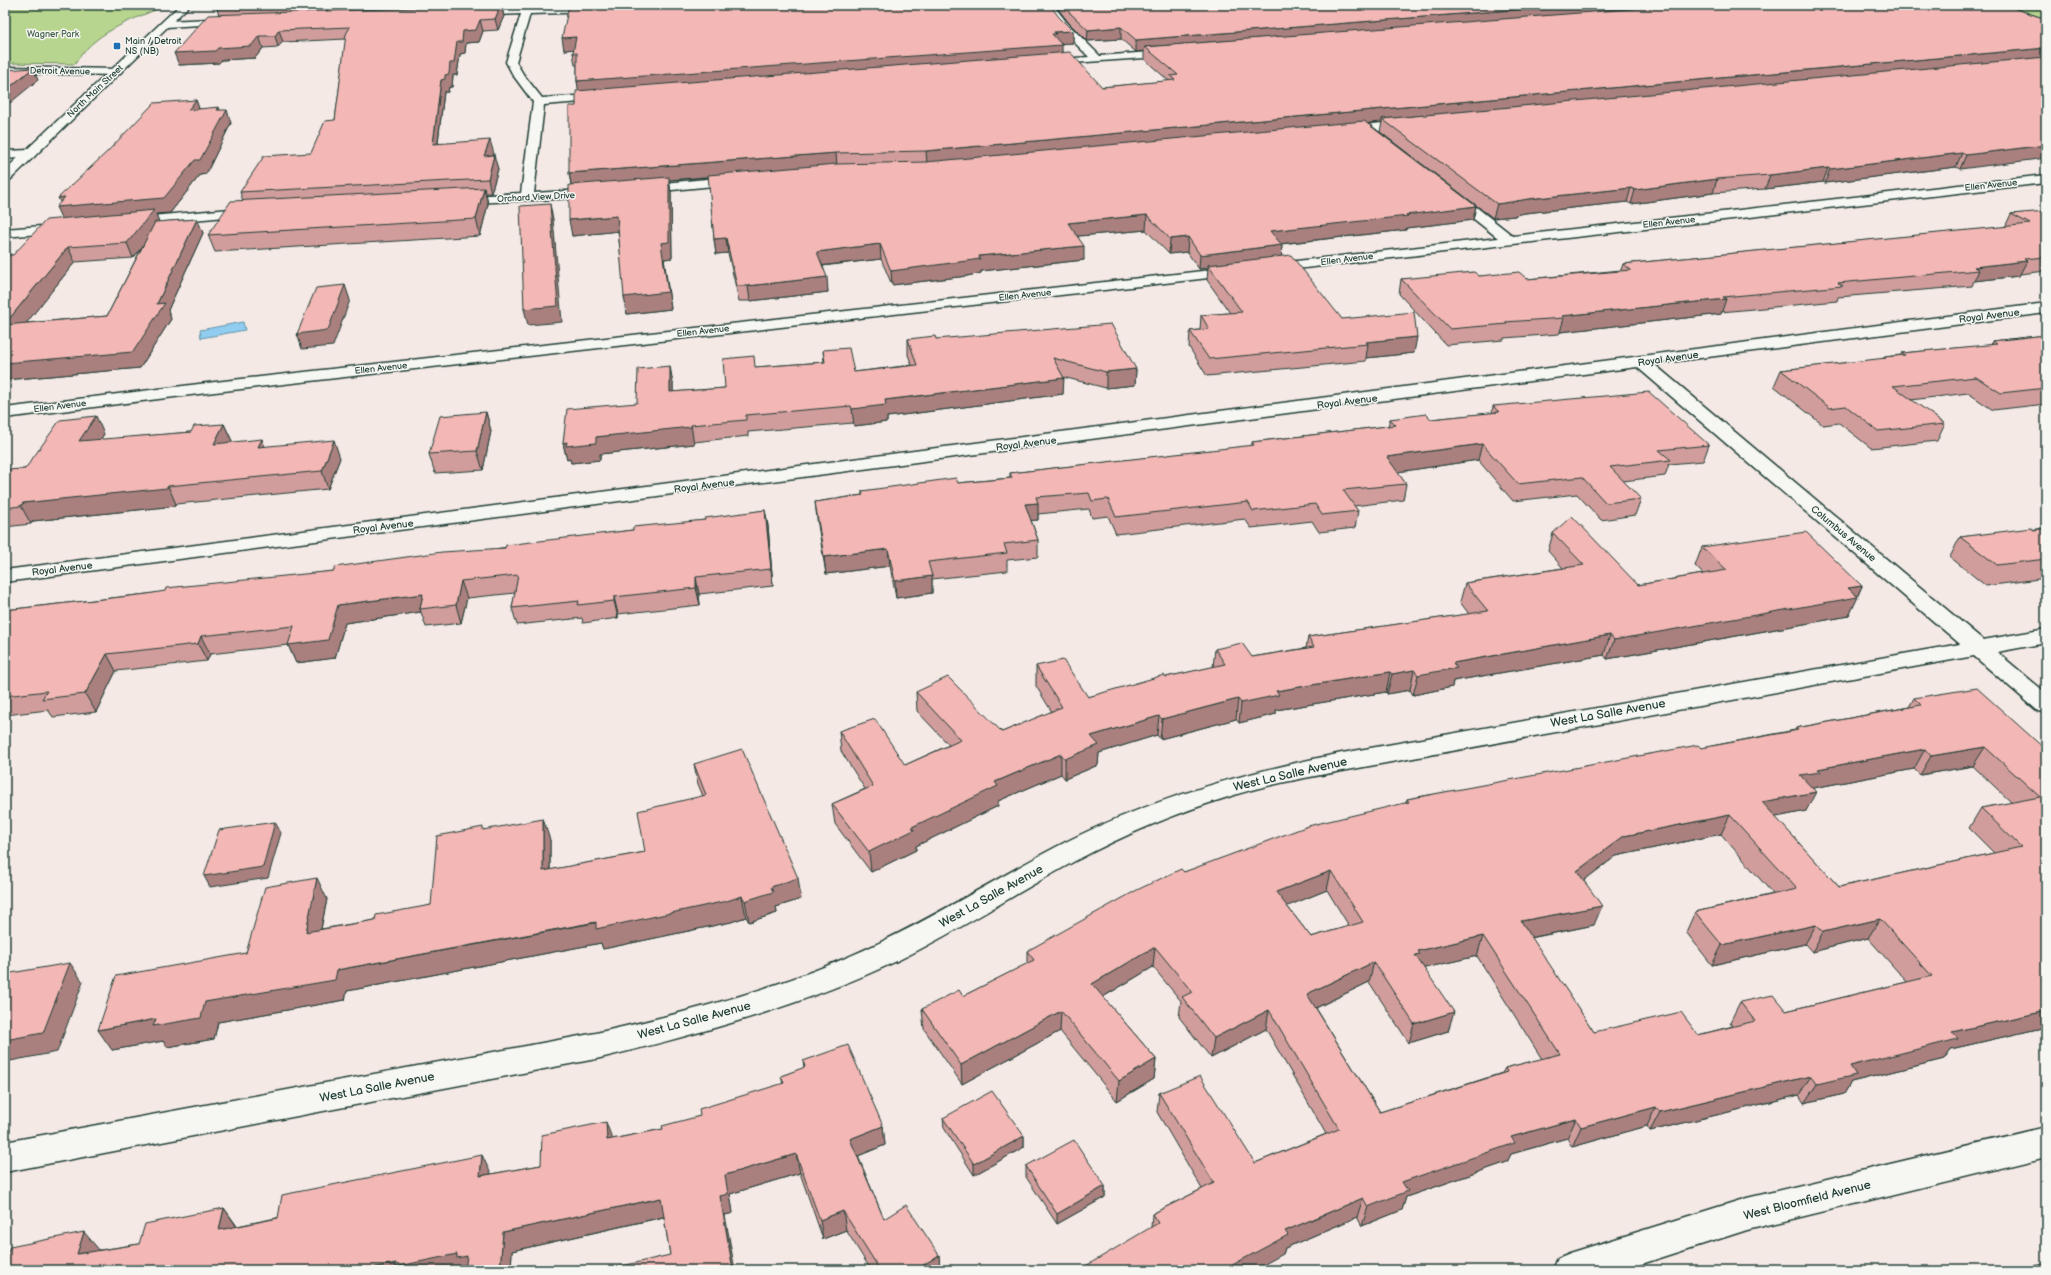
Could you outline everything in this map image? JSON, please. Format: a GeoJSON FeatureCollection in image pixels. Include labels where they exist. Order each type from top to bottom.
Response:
{"type":"FeatureCollection","features":[{"type":"Feature","properties":{"kind":"street","name":"North Main Street"},"geometry":{"type":"LineString","coordinates":[[5,177],[185,5]]}},
{"type":"Feature","properties":{"kind":"street"},"geometry":{"type":"LineString","coordinates":[[1048,5],[1064,26],[1097,60]]}},
{"type":"Feature","properties":{"kind":"street"},"geometry":{"type":"LineString","coordinates":[[527,197],[540,102],[518,75],[511,62],[529,8]]}},
{"type":"Feature","properties":{"kind":"street"},"geometry":{"type":"LineString","coordinates":[[464,13],[529,8],[612,8]]}},
{"type":"Feature","properties":{"kind":"street"},"geometry":{"type":"LineString","coordinates":[[175,14],[230,11],[215,18],[214,20],[216,22]]}},
{"type":"Feature","properties":{"kind":"street"},"geometry":{"type":"LineString","coordinates":[[166,24],[246,21]]}},
{"type":"Feature","properties":{"kind":"street"},"geometry":{"type":"LineString","coordinates":[[1035,64],[1182,52]]}},
{"type":"Feature","properties":{"kind":"street","name":"Detroit Avenue"},"geometry":{"type":"LineString","coordinates":[[5,70],[116,72]]}},
{"type":"Feature","properties":{"kind":"street"},"geometry":{"type":"LineString","coordinates":[[540,102],[618,96]]}},
{"type":"Feature","properties":{"kind":"street"},"geometry":{"type":"LineString","coordinates":[[1334,132],[1421,124]]}},
{"type":"Feature","properties":{"kind":"street"},"geometry":{"type":"LineString","coordinates":[[1366,129],[1382,141]]}},
{"type":"Feature","properties":{"kind":"street"},"geometry":{"type":"LineString","coordinates":[[5,155],[30,154]]}},
{"type":"Feature","properties":{"kind":"street"},"geometry":{"type":"LineString","coordinates":[[627,190],[753,179]]}},
{"type":"Feature","properties":{"kind":"street","name":"Ellen Avenue"},"geometry":{"type":"LineString","coordinates":[[5,413],[215,387],[2046,179]]}},
{"type":"Feature","properties":{"kind":"street"},"geometry":{"type":"LineString","coordinates":[[1444,188],[1510,240]]}},
{"type":"Feature","properties":{"kind":"street","name":"Orchard View Drive"},"geometry":{"type":"LineString","coordinates":[[442,202],[612,192]]}},
{"type":"Feature","properties":{"kind":"street"},"geometry":{"type":"LineString","coordinates":[[119,223],[264,210]]}},
{"type":"Feature","properties":{"kind":"street"},"geometry":{"type":"LineString","coordinates":[[5,234],[81,227]]}},
{"type":"Feature","properties":{"kind":"street","name":"Royal Avenue"},"geometry":{"type":"LineString","coordinates":[[5,576],[2046,308]]}},
{"type":"Feature","properties":{"kind":"street","name":"Columbus Avenue"},"geometry":{"type":"LineString","coordinates":[[1641,362],[2046,705]]}},
{"type":"Feature","properties":{"kind":"street","name":"West La Salle Avenue"},"geometry":{"type":"LineString","coordinates":[[5,1157],[596,1046],[693,1023],[785,994],[888,952],[968,911],[1066,854],[1145,817],[1221,790],[1273,776],[1659,704],[2046,636]]}},
{"type":"Feature","properties":{"kind":"street","name":"West Bloomfield Avenue"},"geometry":{"type":"LineString","coordinates":[[1570,1270],[1747,1214],[2046,1142]]}},
{"type":"Feature","properties":{"kind":"green space","name":"Wagner Park"},"geometry":{"type":"Polygon","coordinates":[[[5,5],[152,5],[160,8],[124,23],[102,36],[83,53],[75,64],[5,63],[5,5]]]}},
{"type":"Feature","properties":{"kind":"green space"},"geometry":{"type":"Polygon","coordinates":[[[1969,5],[2046,5],[2046,33],[1969,5]]]}},
{"type":"Feature","properties":{"kind":"water"},"geometry":{"type":"Polygon","coordinates":[[[243,322],[245,330],[201,338],[200,330],[243,322]]]}},
{"type":"Feature","properties":{"kind":"building"},"geometry":{"type":"Polygon","coordinates":[[[217,5],[258,5],[216,6],[217,5]]]}},
{"type":"Feature","properties":{"kind":"building"},"geometry":{"type":"Polygon","coordinates":[[[501,5],[495,19],[480,20],[476,30],[463,31],[462,42],[457,42],[454,63],[450,63],[449,74],[445,75],[445,79],[441,80],[433,144],[490,140],[484,156],[494,155],[488,179],[240,192],[264,156],[311,153],[325,121],[335,120],[346,34],[350,27],[279,30],[275,36],[259,36],[251,46],[218,48],[215,51],[174,53],[208,15],[501,5]]]}},
{"type":"Feature","properties":{"kind":"building"},"geometry":{"type":"Polygon","coordinates":[[[569,5],[1050,5],[1059,17],[1073,31],[1054,32],[1056,34],[1052,34],[1062,45],[577,81],[577,53],[573,53],[576,37],[562,38],[569,5]]]}},
{"type":"Feature","properties":{"kind":"building"},"geometry":{"type":"Polygon","coordinates":[[[1064,5],[1573,5],[1136,40],[1121,27],[1088,30],[1069,12],[1064,5]]]}},
{"type":"Feature","properties":{"kind":"building"},"geometry":{"type":"Polygon","coordinates":[[[1681,5],[2004,5],[2046,19],[2046,48],[926,151],[836,153],[569,173],[569,106],[576,106],[576,91],[1070,52],[1102,87],[1175,80],[1170,76],[1178,75],[1145,47],[1681,5]]]}},
{"type":"Feature","properties":{"kind":"building"},"geometry":{"type":"Polygon","coordinates":[[[2046,57],[2046,145],[1966,155],[1962,153],[1830,169],[1717,179],[1635,190],[1631,188],[1528,199],[1497,204],[1382,119],[2046,57]]]}},
{"type":"Feature","properties":{"kind":"building"},"geometry":{"type":"Polygon","coordinates":[[[33,68],[5,91],[5,70],[33,68]]]}},
{"type":"Feature","properties":{"kind":"building"},"geometry":{"type":"Polygon","coordinates":[[[196,100],[188,110],[219,107],[217,110],[227,110],[200,160],[195,160],[164,198],[56,207],[65,197],[58,198],[107,152],[154,103],[196,100]]]}},
{"type":"Feature","properties":{"kind":"building"},"geometry":{"type":"Polygon","coordinates":[[[1364,121],[1476,206],[1406,215],[1408,216],[1270,231],[1282,245],[1200,255],[1188,237],[1170,239],[1147,215],[1068,223],[1084,246],[979,256],[980,259],[891,271],[880,244],[817,252],[827,277],[748,286],[737,286],[726,238],[714,239],[708,175],[836,164],[926,162],[1364,121]]]}},
{"type":"Feature","properties":{"kind":"building"},"geometry":{"type":"Polygon","coordinates":[[[669,177],[669,242],[661,243],[668,292],[624,297],[617,216],[569,220],[569,185],[669,177]]]}},
{"type":"Feature","properties":{"kind":"building"},"geometry":{"type":"Polygon","coordinates":[[[484,188],[476,219],[208,235],[231,201],[484,188]]]}},
{"type":"Feature","properties":{"kind":"building"},"geometry":{"type":"Polygon","coordinates":[[[550,204],[558,306],[524,309],[520,206],[550,204]]]}},
{"type":"Feature","properties":{"kind":"building"},"geometry":{"type":"Polygon","coordinates":[[[154,210],[127,243],[68,247],[5,324],[5,256],[13,255],[46,220],[154,210]]]}},
{"type":"Feature","properties":{"kind":"building"},"geometry":{"type":"Polygon","coordinates":[[[2046,211],[2046,257],[2024,259],[2027,261],[1974,267],[1979,270],[1838,283],[1843,286],[1723,297],[1726,299],[1562,316],[1564,318],[1505,322],[1507,324],[1450,329],[1401,279],[1474,272],[1479,276],[1519,272],[1527,279],[1631,270],[1623,264],[2030,224],[2011,214],[2046,211]]]}},
{"type":"Feature","properties":{"kind":"building"},"geometry":{"type":"Polygon","coordinates":[[[197,219],[157,304],[165,303],[133,352],[5,363],[5,325],[107,316],[155,222],[197,219]]]}},
{"type":"Feature","properties":{"kind":"building"},"geometry":{"type":"Polygon","coordinates":[[[1291,255],[1342,319],[1414,312],[1417,337],[1366,342],[1368,344],[1209,359],[1190,331],[1209,329],[1201,315],[1242,312],[1208,265],[1291,255]]]}},
{"type":"Feature","properties":{"kind":"building"},"geometry":{"type":"Polygon","coordinates":[[[345,285],[328,330],[297,334],[316,288],[345,285]]]}},
{"type":"Feature","properties":{"kind":"building"},"geometry":{"type":"Polygon","coordinates":[[[1111,324],[1136,369],[1106,372],[1053,358],[1064,378],[885,400],[886,405],[852,409],[851,406],[746,415],[746,420],[691,425],[691,427],[596,437],[596,443],[566,446],[567,442],[563,443],[567,409],[637,403],[638,369],[670,366],[670,392],[725,388],[723,359],[754,356],[755,367],[825,362],[823,350],[849,348],[854,372],[917,365],[908,339],[935,336],[936,339],[1111,324]]]}},
{"type":"Feature","properties":{"kind":"building"},"geometry":{"type":"Polygon","coordinates":[[[2046,335],[2046,388],[2001,393],[1976,377],[1893,386],[1945,424],[1878,431],[1846,406],[1830,408],[1781,370],[1905,355],[1902,353],[1997,344],[1992,341],[2046,335]]]}},
{"type":"Feature","properties":{"kind":"building"},"geometry":{"type":"Polygon","coordinates":[[[1649,392],[1709,445],[1659,450],[1671,460],[1610,467],[1641,499],[1606,503],[1582,477],[1518,484],[1482,444],[1387,457],[1406,484],[1343,490],[1358,511],[1322,515],[1315,504],[1253,511],[1248,502],[1116,517],[1108,499],[1092,501],[1089,493],[1036,497],[1038,503],[1025,504],[1038,540],[1004,544],[1007,553],[928,562],[932,576],[895,581],[888,549],[824,557],[815,502],[863,495],[862,491],[956,478],[958,483],[1012,478],[1010,473],[1254,445],[1252,442],[1396,425],[1390,419],[1426,414],[1431,419],[1499,412],[1493,406],[1649,392]]]}},
{"type":"Feature","properties":{"kind":"building"},"geometry":{"type":"Polygon","coordinates":[[[486,412],[477,451],[429,454],[440,416],[486,412]]]}},
{"type":"Feature","properties":{"kind":"building"},"geometry":{"type":"Polygon","coordinates":[[[96,416],[79,441],[191,432],[194,426],[224,424],[214,444],[262,439],[258,447],[334,440],[322,471],[168,486],[167,488],[23,503],[21,506],[5,508],[5,470],[25,469],[60,420],[96,416]]]}},
{"type":"Feature","properties":{"kind":"building"},"geometry":{"type":"Polygon","coordinates":[[[765,510],[771,569],[696,577],[696,588],[614,597],[614,601],[578,605],[579,601],[512,608],[518,575],[461,581],[456,605],[420,609],[423,594],[338,605],[328,640],[288,645],[294,626],[201,636],[198,644],[107,654],[85,694],[42,699],[47,691],[5,696],[5,610],[147,594],[165,591],[166,588],[334,571],[335,567],[442,552],[505,548],[506,545],[633,530],[633,527],[705,520],[705,518],[765,510]]]}},
{"type":"Feature","properties":{"kind":"building"},"geometry":{"type":"Polygon","coordinates":[[[1572,516],[1638,585],[1727,570],[1702,547],[1806,532],[1862,586],[1848,588],[1858,597],[1614,640],[1610,635],[1453,663],[1457,668],[1418,675],[1414,670],[1392,674],[1390,672],[1276,691],[1279,695],[1241,703],[1238,699],[1162,719],[1159,716],[1091,736],[1099,745],[1065,759],[1061,754],[995,782],[998,786],[912,827],[914,830],[869,852],[832,804],[873,786],[839,731],[875,719],[905,765],[961,740],[916,692],[948,677],[1002,732],[1062,707],[1036,666],[1063,660],[1088,697],[1164,675],[1166,677],[1225,664],[1215,649],[1242,643],[1252,657],[1314,647],[1308,637],[1488,611],[1465,583],[1584,565],[1553,533],[1572,516]]]}},
{"type":"Feature","properties":{"kind":"building"},"geometry":{"type":"Polygon","coordinates":[[[2031,528],[2034,530],[2046,528],[2046,559],[1997,565],[1960,537],[2031,528]]]}},
{"type":"Feature","properties":{"kind":"building"},"geometry":{"type":"Polygon","coordinates":[[[1977,688],[2046,750],[2046,1011],[1952,1032],[1958,1039],[1850,1066],[1856,1075],[1817,1084],[1811,1076],[1660,1112],[1656,1107],[1581,1127],[1576,1119],[1511,1137],[1515,1143],[1402,1182],[1408,1191],[1368,1207],[1363,1198],[1285,1231],[1288,1235],[1223,1270],[1079,1270],[1158,1223],[1152,1214],[1214,1183],[1159,1093],[1200,1076],[1255,1163],[1339,1129],[1269,1010],[1214,1038],[1182,997],[1192,992],[1155,947],[1092,984],[1156,1059],[1119,1081],[1061,1011],[961,1065],[922,1009],[959,990],[963,996],[1034,960],[1027,951],[1137,890],[1181,869],[1184,872],[1308,826],[1409,802],[1407,799],[1698,745],[1701,748],[1798,730],[1796,728],[1921,705],[1914,698],[1977,688]],[[1985,747],[1931,756],[1925,749],[1818,769],[1821,772],[1800,775],[1816,792],[1762,802],[1839,887],[2021,847],[1981,808],[2040,797],[1985,747]],[[1730,815],[1624,836],[1577,871],[1602,906],[1521,921],[1594,1032],[1681,1012],[1698,1035],[1755,1021],[1740,1002],[1773,995],[1786,1011],[1932,976],[1880,919],[1823,932],[1816,925],[1722,945],[1695,912],[1797,889],[1730,815]],[[1331,871],[1276,892],[1311,937],[1363,922],[1331,871]],[[1483,936],[1418,951],[1420,954],[1415,955],[1454,1012],[1414,1024],[1374,962],[1307,994],[1380,1112],[1507,1072],[1505,1068],[1560,1054],[1483,936]]]}},
{"type":"Feature","properties":{"kind":"building"},"geometry":{"type":"Polygon","coordinates":[[[742,749],[798,878],[771,887],[773,892],[745,901],[742,896],[727,901],[596,929],[596,922],[337,970],[335,980],[205,1002],[201,1018],[153,1026],[156,1019],[98,1030],[116,976],[246,953],[265,887],[317,878],[306,932],[375,920],[376,915],[431,905],[437,836],[483,827],[483,830],[543,819],[543,871],[645,852],[638,811],[706,795],[694,764],[742,749]]]}},
{"type":"Feature","properties":{"kind":"building"},"geometry":{"type":"Polygon","coordinates":[[[275,822],[263,867],[204,876],[219,830],[275,822]]]}},
{"type":"Feature","properties":{"kind":"building"},"geometry":{"type":"Polygon","coordinates":[[[70,963],[43,1033],[5,1040],[5,974],[70,963]]]}},
{"type":"Feature","properties":{"kind":"building"},"geometry":{"type":"Polygon","coordinates":[[[848,1045],[883,1126],[850,1139],[884,1219],[906,1205],[939,1255],[916,1270],[880,1270],[843,1211],[820,1220],[796,1154],[725,1175],[728,1194],[720,1196],[733,1270],[604,1270],[670,1255],[661,1198],[503,1232],[500,1270],[465,1270],[467,1256],[457,1258],[457,1254],[395,1267],[396,1263],[362,1270],[5,1270],[5,1261],[10,1247],[84,1232],[77,1254],[139,1244],[145,1224],[224,1208],[219,1230],[278,1218],[282,1195],[482,1155],[480,1176],[541,1165],[542,1135],[606,1122],[607,1140],[663,1129],[662,1126],[700,1116],[699,1109],[784,1083],[781,1076],[805,1067],[803,1061],[848,1045]]]}},
{"type":"Feature","properties":{"kind":"building"},"geometry":{"type":"Polygon","coordinates":[[[992,1091],[1024,1136],[974,1164],[943,1118],[992,1091]]]}},
{"type":"Feature","properties":{"kind":"building"},"geometry":{"type":"Polygon","coordinates":[[[1074,1140],[1105,1186],[1057,1214],[1026,1166],[1074,1140]]]}},
{"type":"Feature","properties":{"kind":"building"},"geometry":{"type":"Polygon","coordinates":[[[2046,1262],[2046,1270],[2012,1270],[2046,1262]]]}},
{"type":"Feature","properties":{"kind":"place","name":"Main / Detroit NS (NB)"},"geometry":{"type":"Point","coordinates":[117,46]}}]}
